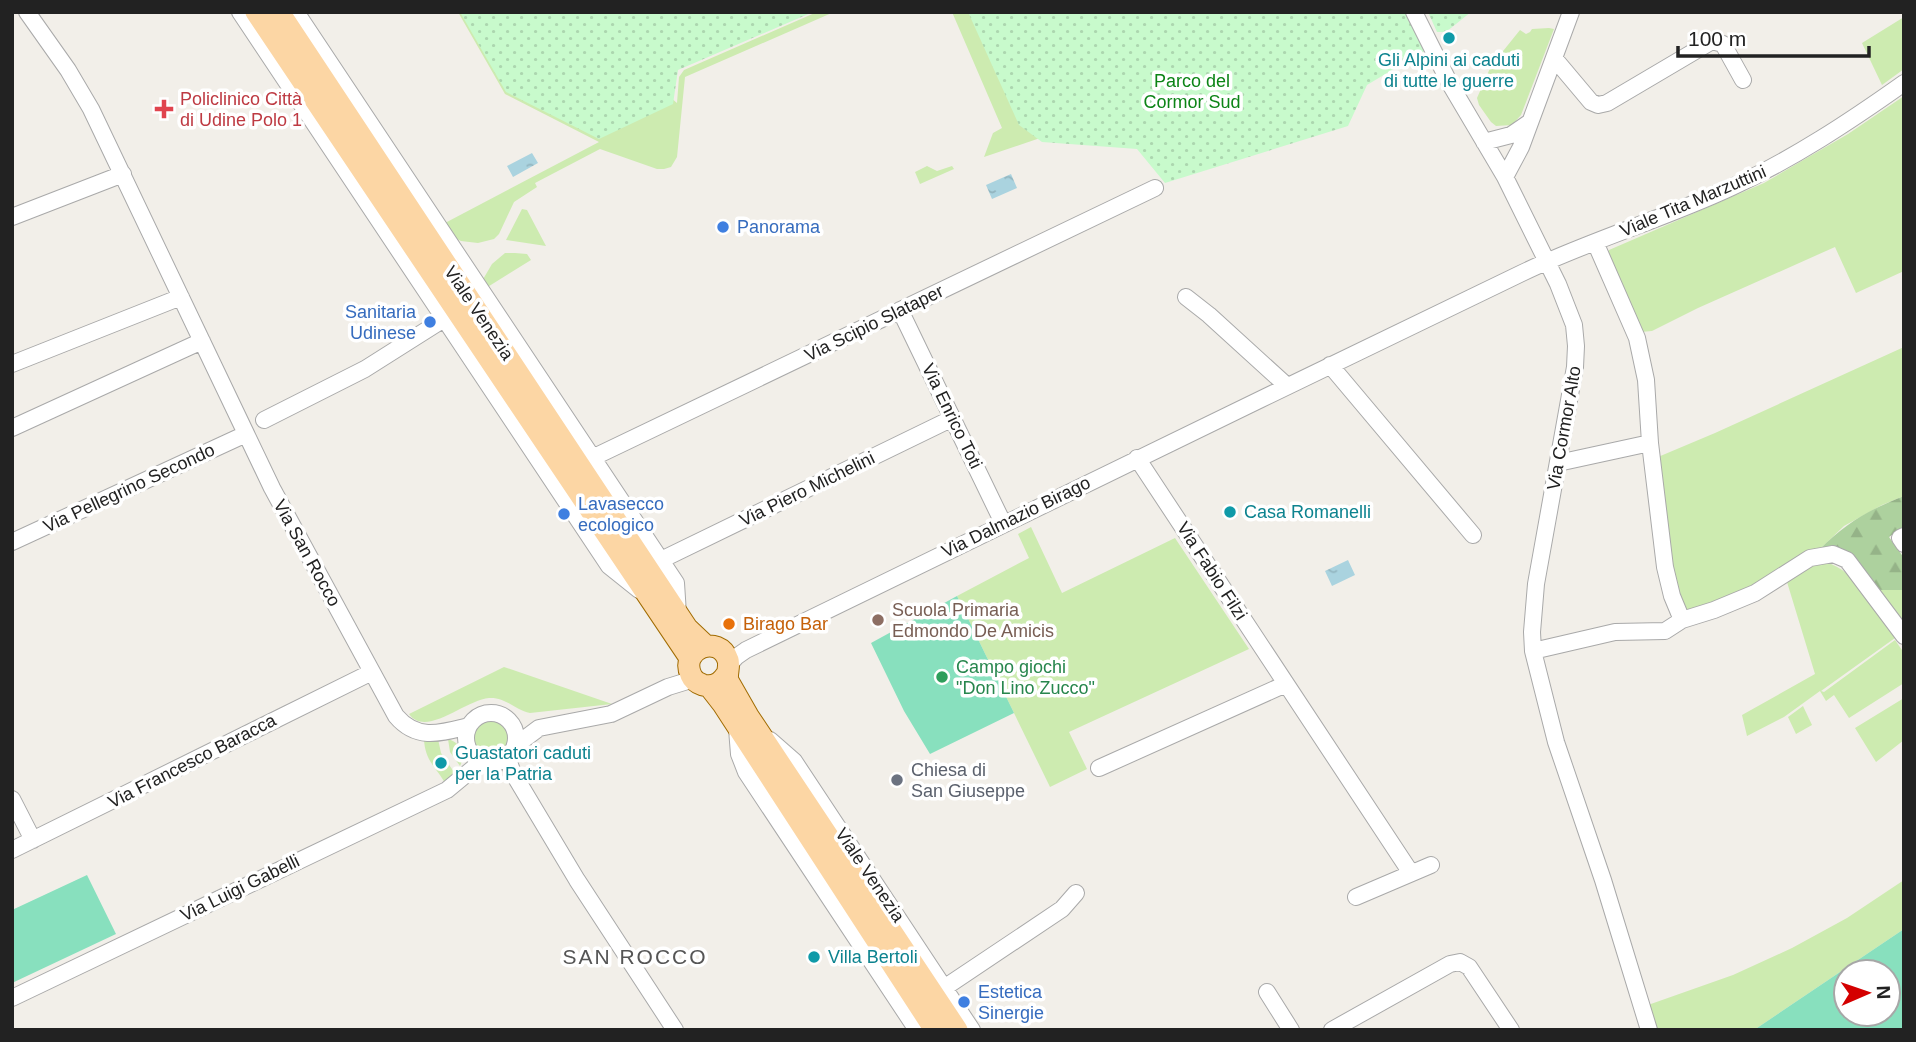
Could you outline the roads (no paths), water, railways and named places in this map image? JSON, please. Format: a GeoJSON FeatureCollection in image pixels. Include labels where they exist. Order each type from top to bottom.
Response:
{"type":"FeatureCollection","features":[{"type":"Feature","properties":{"kind":"main road","name":"Viale Venezia"},"geometry":{"type":"LineString","coordinates":[[256,12],[651,599],[708,667],[729,685],[747,729],[935,1030]]}},
{"type":"Feature","properties":{"kind":"main road","name":"Viale Venezia"},"geometry":{"type":"LineString","coordinates":[[279,12],[691,633],[708,667]]}},
{"type":"Feature","properties":{"kind":"main road","name":"Viale Venezia"},"geometry":{"type":"LineString","coordinates":[[747,729],[957,1030]]}},
{"type":"Feature","properties":{"kind":"street","name":"Via San Rocco"},"geometry":{"type":"LineString","coordinates":[[27,12],[81,91],[281,506],[396,716],[415,731],[441,732],[472,745]]}},
{"type":"Feature","properties":{"kind":"street","name":"Viale Venezia"},"geometry":{"type":"LineString","coordinates":[[240,12],[609,566],[651,599]]}},
{"type":"Feature","properties":{"kind":"street","name":"Viale Venezia"},"geometry":{"type":"LineString","coordinates":[[296,12],[676,583],[678,614]]}},
{"type":"Feature","properties":{"kind":"street","name":"Via Cormor Alto"},"geometry":{"type":"LineString","coordinates":[[1414,12],[1450,84],[1505,177],[1547,261],[1574,324],[1575,368],[1536,584],[1533,651],[1556,742],[1603,880],[1648,1030]]}},
{"type":"Feature","properties":{"kind":"street"},"geometry":{"type":"LineString","coordinates":[[1505,177],[1521,147],[1572,12]]}},
{"type":"Feature","properties":{"kind":"street"},"geometry":{"type":"LineString","coordinates":[[1554,58],[1591,102],[1598,105],[1607,103],[1713,41],[1723,44],[1743,80]]}},
{"type":"Feature","properties":{"kind":"street","name":"Viale Tita Marzuttini"},"geometry":{"type":"LineString","coordinates":[[1547,261],[1762,173],[1814,144],[1904,83]]}},
{"type":"Feature","properties":{"kind":"street"},"geometry":{"type":"LineString","coordinates":[[1484,142],[1511,135],[1530,122]]}},
{"type":"Feature","properties":{"kind":"street"},"geometry":{"type":"LineString","coordinates":[[12,217],[123,174]]}},
{"type":"Feature","properties":{"kind":"street","name":"Via Scipio Slataper"},"geometry":{"type":"LineString","coordinates":[[592,458],[1155,188]]}},
{"type":"Feature","properties":{"kind":"street"},"geometry":{"type":"LineString","coordinates":[[1595,242],[1637,338],[1646,380],[1650,443],[1665,567],[1672,596],[1682,620]]}},
{"type":"Feature","properties":{"kind":"street","name":"Via Dalmazio Birago"},"geometry":{"type":"LineString","coordinates":[[708,667],[1547,261]]}},
{"type":"Feature","properties":{"kind":"street"},"geometry":{"type":"LineString","coordinates":[[12,364],[181,297]]}},
{"type":"Feature","properties":{"kind":"street"},"geometry":{"type":"LineString","coordinates":[[1186,297],[1287,386]]}},
{"type":"Feature","properties":{"kind":"street","name":"Via Enrico Toti"},"geometry":{"type":"LineString","coordinates":[[900,310],[1003,523]]}},
{"type":"Feature","properties":{"kind":"street"},"geometry":{"type":"LineString","coordinates":[[264,420],[365,369],[444,319]]}},
{"type":"Feature","properties":{"kind":"street"},"geometry":{"type":"LineString","coordinates":[[12,428],[202,341]]}},
{"type":"Feature","properties":{"kind":"street"},"geometry":{"type":"LineString","coordinates":[[1330,365],[1473,535]]}},
{"type":"Feature","properties":{"kind":"street","name":"Via Piero Michelini"},"geometry":{"type":"LineString","coordinates":[[661,560],[953,418]]}},
{"type":"Feature","properties":{"kind":"street","name":"Via Pellegrino Secondo"},"geometry":{"type":"LineString","coordinates":[[12,542],[246,434]]}},
{"type":"Feature","properties":{"kind":"street"},"geometry":{"type":"LineString","coordinates":[[1558,463],[1650,443]]}},
{"type":"Feature","properties":{"kind":"street","name":"Via Fabio Filzi"},"geometry":{"type":"LineString","coordinates":[[1137,458],[1412,873]]}},
{"type":"Feature","properties":{"kind":"street"},"geometry":{"type":"LineString","coordinates":[[1904,536],[1900,538],[1904,544]]}},
{"type":"Feature","properties":{"kind":"street"},"geometry":{"type":"LineString","coordinates":[[1533,651],[1615,632],[1665,631],[1682,620],[1755,593],[1810,558],[1833,554],[1847,560],[1854,567],[1904,636]]}},
{"type":"Feature","properties":{"kind":"street"},"geometry":{"type":"LineString","coordinates":[[508,720],[539,728],[611,714],[708,667]]}},
{"type":"Feature","properties":{"kind":"street","name":"Via Francesco Baracca"},"geometry":{"type":"LineString","coordinates":[[12,850],[372,672]]}},
{"type":"Feature","properties":{"kind":"street"},"geometry":{"type":"LineString","coordinates":[[1099,768],[1286,684]]}},
{"type":"Feature","properties":{"kind":"street"},"geometry":{"type":"LineString","coordinates":[[539,728],[508,754],[489,763],[472,745],[479,716],[487,713],[502,715],[508,720],[515,732],[508,754],[513,773],[586,894],[675,1030]]}},
{"type":"Feature","properties":{"kind":"street","name":"Viale Venezia"},"geometry":{"type":"LineString","coordinates":[[918,1030],[746,772],[739,754],[747,729],[794,761],[972,1030]]}},
{"type":"Feature","properties":{"kind":"street","name":"Via Luigi Gabelli"},"geometry":{"type":"LineString","coordinates":[[12,998],[447,790],[464,774],[472,745]]}},
{"type":"Feature","properties":{"kind":"street"},"geometry":{"type":"LineString","coordinates":[[12,799],[33,840]]}},
{"type":"Feature","properties":{"kind":"street"},"geometry":{"type":"LineString","coordinates":[[1356,897],[1431,865]]}},
{"type":"Feature","properties":{"kind":"street"},"geometry":{"type":"LineString","coordinates":[[944,988],[1062,909],[1076,893]]}},
{"type":"Feature","properties":{"kind":"street"},"geometry":{"type":"LineString","coordinates":[[1332,1030],[1450,964],[1460,962],[1469,967],[1502,1027]]}},
{"type":"Feature","properties":{"kind":"street"},"geometry":{"type":"LineString","coordinates":[[1267,992],[1291,1030]]}},
{"type":"Feature","properties":{"kind":"water"},"geometry":{"type":"Polygon","coordinates":[[[532,153],[538,163],[513,177],[507,166],[532,153]]]}},
{"type":"Feature","properties":{"kind":"water"},"geometry":{"type":"Polygon","coordinates":[[[1011,174],[1017,188],[992,199],[986,185],[1011,174]]]}},
{"type":"Feature","properties":{"kind":"water"},"geometry":{"type":"Polygon","coordinates":[[[1348,560],[1355,575],[1332,586],[1325,571],[1348,560]]]}},
{"type":"Feature","properties":{"kind":"place","name":"Gli Alpini ai caduti di tutte le guerre"},"geometry":{"type":"Point","coordinates":[1449,38]}},
{"type":"Feature","properties":{"kind":"place","name":"Policlinico Città di Udine Polo 1"},"geometry":{"type":"Point","coordinates":[164,109]}},
{"type":"Feature","properties":{"kind":"place","name":"Panorama"},"geometry":{"type":"Point","coordinates":[723,227]}},
{"type":"Feature","properties":{"kind":"place","name":"Sanitaria Udinese"},"geometry":{"type":"Point","coordinates":[430,322]}},
{"type":"Feature","properties":{"kind":"place","name":"Casa Romanelli"},"geometry":{"type":"Point","coordinates":[1230,512]}},
{"type":"Feature","properties":{"kind":"place","name":"Lavasecco ecologico"},"geometry":{"type":"Point","coordinates":[564,514]}},
{"type":"Feature","properties":{"kind":"place","name":"Scuola Primaria Edmondo De Amicis"},"geometry":{"type":"Point","coordinates":[878,620]}},
{"type":"Feature","properties":{"kind":"place","name":"Birago Bar"},"geometry":{"type":"Point","coordinates":[729,624]}},
{"type":"Feature","properties":{"kind":"place","name":"Campo giochi \"Don Lino Zucco\""},"geometry":{"type":"Point","coordinates":[942,677]}},
{"type":"Feature","properties":{"kind":"place","name":"Guastatori caduti per la Patria"},"geometry":{"type":"Point","coordinates":[441,763]}},
{"type":"Feature","properties":{"kind":"place","name":"Chiesa di San Giuseppe"},"geometry":{"type":"Point","coordinates":[897,780]}},
{"type":"Feature","properties":{"kind":"place","name":"Villa Bertoli"},"geometry":{"type":"Point","coordinates":[814,957]}},
{"type":"Feature","properties":{"kind":"place","name":"Estetica Sinergie"},"geometry":{"type":"Point","coordinates":[964,1002]}},
{"type":"Feature","properties":{"kind":"district","name":"SAN ROCCO"},"geometry":{"type":"Point","coordinates":[635,956]}},
{"type":"Feature","properties":{"kind":"park label","name":"Parco del Cormor Sud"},"geometry":{"type":"Point","coordinates":[1192,91]}}]}
